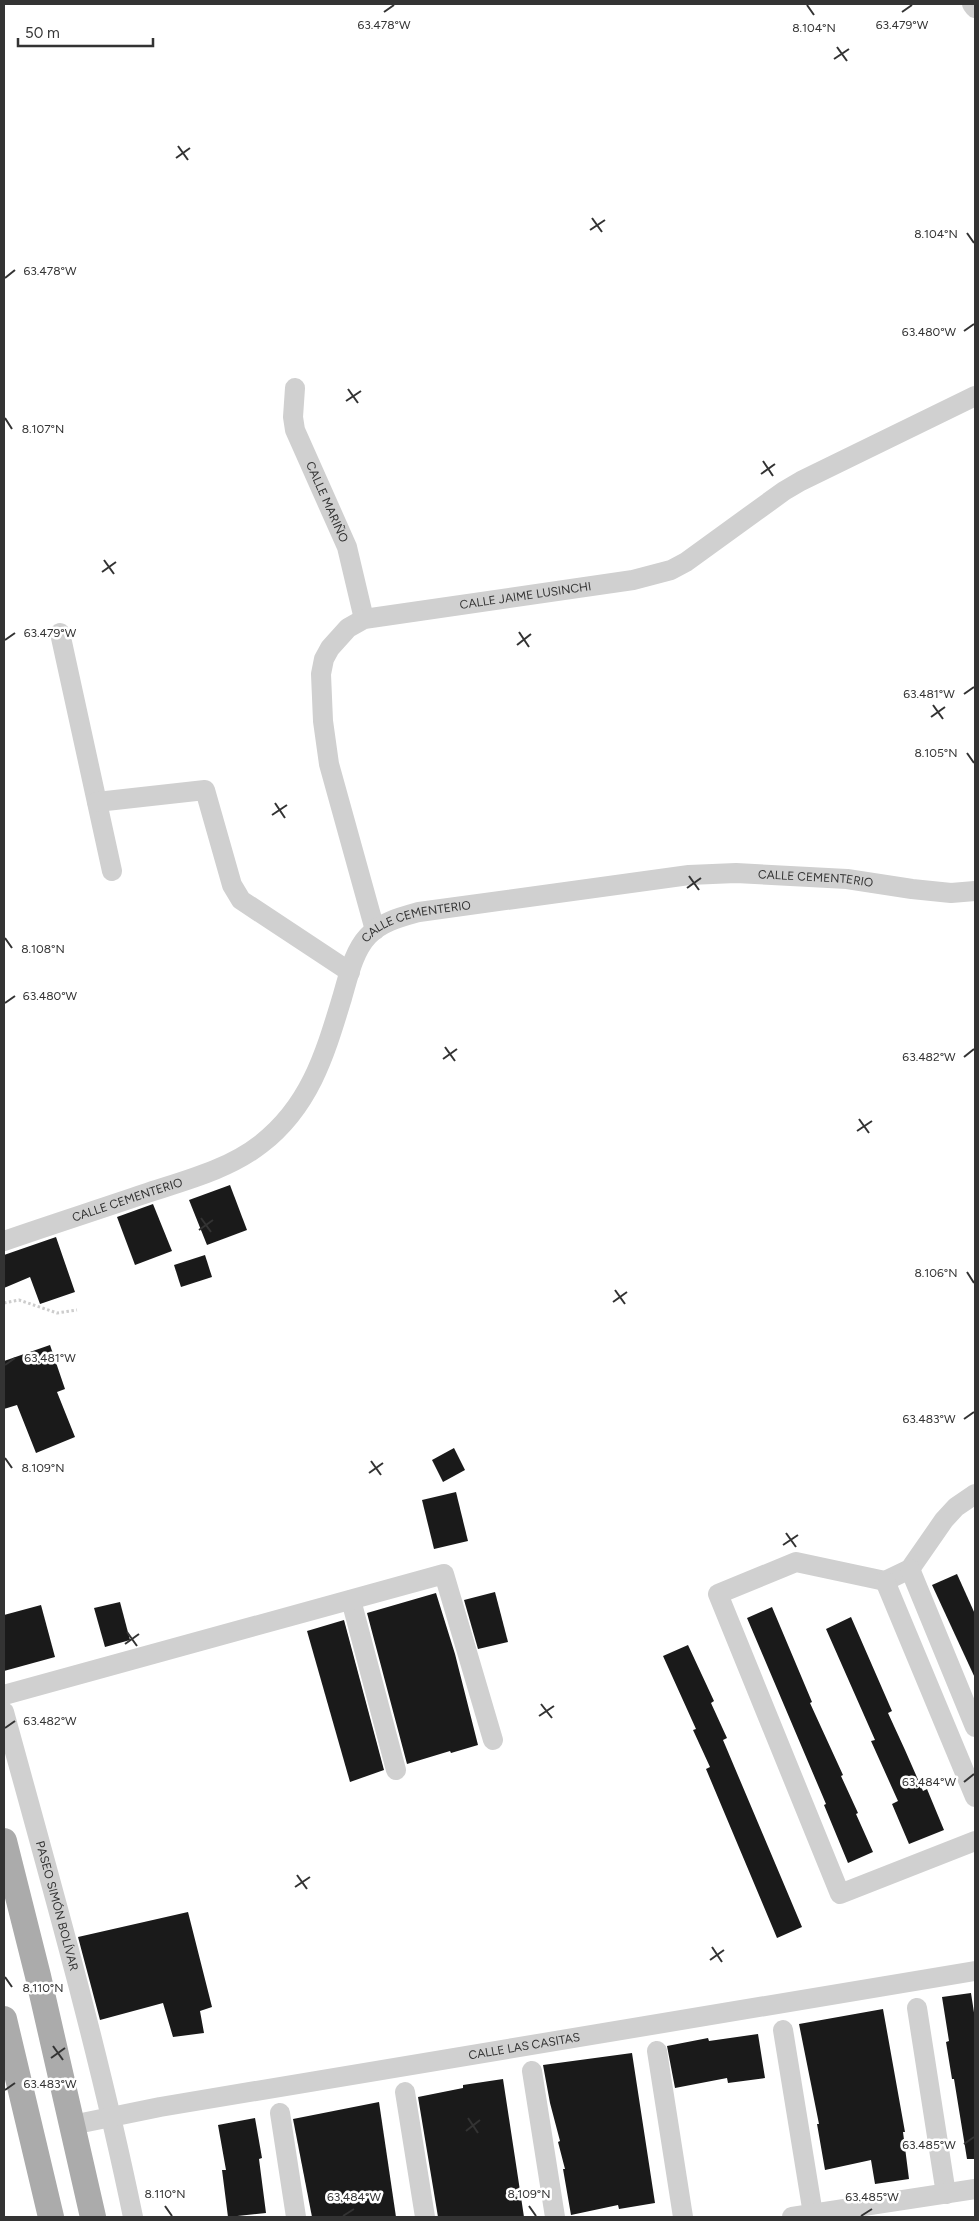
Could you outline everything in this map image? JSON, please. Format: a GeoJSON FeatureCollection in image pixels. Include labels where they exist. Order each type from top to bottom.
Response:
{"type":"FeatureCollection","features":[{"type":"Feature","properties":{"kind":"main road"},"geometry":{"type":"LineString","coordinates":[[4,1841],[38,1976],[93,2217]]}},
{"type":"Feature","properties":{"kind":"main road"},"geometry":{"type":"LineString","coordinates":[[4,2019],[51,2217]]}},
{"type":"Feature","properties":{"kind":"street"},"geometry":{"type":"LineString","coordinates":[[972,4],[975,8]]}},
{"type":"Feature","properties":{"kind":"street","name":"CALLE MARIÑO"},"geometry":{"type":"LineString","coordinates":[[295,388],[293,417],[295,430],[347,547],[364,619]]}},
{"type":"Feature","properties":{"kind":"street","name":"CALLE JAIME LUSINCHI"},"geometry":{"type":"LineString","coordinates":[[375,930],[329,764],[323,721],[321,674],[324,659],[330,648],[348,628],[364,619],[633,580],[671,570],[686,562],[795,484],[975,396]]}},
{"type":"Feature","properties":{"kind":"street"},"geometry":{"type":"LineString","coordinates":[[60,633],[112,871]]}},
{"type":"Feature","properties":{"kind":"street"},"geometry":{"type":"LineString","coordinates":[[97,802],[205,790],[232,885],[241,900],[350,972]]}},
{"type":"Feature","properties":{"kind":"street","name":"CALLE CEMENTERIO"},"geometry":{"type":"LineString","coordinates":[[4,1241],[189,1180],[221,1166],[262,1144],[305,1095],[316,1074],[324,1055],[350,972],[363,942],[375,930],[397,918],[419,912],[689,875],[774,874],[847,879],[942,892],[975,891]]}},
{"type":"Feature","properties":{"kind":"street"},"geometry":{"type":"LineString","coordinates":[[975,1494],[956,1507],[944,1520],[910,1569],[885,1580],[796,1562],[718,1594],[840,1894],[975,1841]]}},
{"type":"Feature","properties":{"kind":"street"},"geometry":{"type":"LineString","coordinates":[[910,1569],[975,1727]]}},
{"type":"Feature","properties":{"kind":"street"},"geometry":{"type":"LineString","coordinates":[[4,1695],[444,1574],[493,1740]]}},
{"type":"Feature","properties":{"kind":"street"},"geometry":{"type":"LineString","coordinates":[[885,1580],[975,1797]]}},
{"type":"Feature","properties":{"kind":"street"},"geometry":{"type":"LineString","coordinates":[[351,1600],[396,1770]]}},
{"type":"Feature","properties":{"kind":"street","name":"PASEO SIMÓN BOLÍVAR"},"geometry":{"type":"LineString","coordinates":[[4,1712],[49,1874],[112,2117],[133,2217]]}},
{"type":"Feature","properties":{"kind":"street","name":"CALLE LAS CASITAS"},"geometry":{"type":"LineString","coordinates":[[72,2125],[160,2107],[975,1971]]}},
{"type":"Feature","properties":{"kind":"street"},"geometry":{"type":"LineString","coordinates":[[917,2008],[946,2194]]}},
{"type":"Feature","properties":{"kind":"street"},"geometry":{"type":"LineString","coordinates":[[783,2030],[813,2214]]}},
{"type":"Feature","properties":{"kind":"street"},"geometry":{"type":"LineString","coordinates":[[657,2051],[683,2217]]}},
{"type":"Feature","properties":{"kind":"street"},"geometry":{"type":"LineString","coordinates":[[532,2071],[555,2217]]}},
{"type":"Feature","properties":{"kind":"street"},"geometry":{"type":"LineString","coordinates":[[405,2092],[425,2217]]}},
{"type":"Feature","properties":{"kind":"street"},"geometry":{"type":"LineString","coordinates":[[280,2113],[296,2217]]}},
{"type":"Feature","properties":{"kind":"street"},"geometry":{"type":"LineString","coordinates":[[792,2217],[975,2189]]}},
{"type":"Feature","properties":{"kind":"path"},"geometry":{"type":"LineString","coordinates":[[4,1303],[18,1300],[57,1313],[77,1310]]}},
{"type":"Feature","properties":{"kind":"building"},"geometry":{"type":"Polygon","coordinates":[[[230,1185],[247,1230],[207,1245],[189,1200],[230,1185]]]}},
{"type":"Feature","properties":{"kind":"building"},"geometry":{"type":"Polygon","coordinates":[[[153,1204],[172,1251],[135,1265],[117,1217],[153,1204]]]}},
{"type":"Feature","properties":{"kind":"building"},"geometry":{"type":"Polygon","coordinates":[[[56,1237],[75,1292],[40,1304],[30,1277],[4,1288],[4,1255],[56,1237]]]}},
{"type":"Feature","properties":{"kind":"building"},"geometry":{"type":"Polygon","coordinates":[[[205,1255],[212,1277],[181,1287],[174,1265],[205,1255]]]}},
{"type":"Feature","properties":{"kind":"building"},"geometry":{"type":"Polygon","coordinates":[[[50,1345],[65,1389],[57,1392],[75,1437],[36,1453],[17,1405],[4,1409],[4,1361],[50,1345]]]}},
{"type":"Feature","properties":{"kind":"building"},"geometry":{"type":"Polygon","coordinates":[[[454,1448],[465,1470],[443,1482],[432,1460],[454,1448]]]}},
{"type":"Feature","properties":{"kind":"building"},"geometry":{"type":"Polygon","coordinates":[[[456,1492],[468,1541],[434,1549],[422,1500],[456,1492]]]}},
{"type":"Feature","properties":{"kind":"building"},"geometry":{"type":"Polygon","coordinates":[[[957,1574],[975,1614],[975,1678],[932,1585],[957,1574]]]}},
{"type":"Feature","properties":{"kind":"building"},"geometry":{"type":"Polygon","coordinates":[[[495,1592],[508,1642],[478,1649],[464,1600],[495,1592]]]}},
{"type":"Feature","properties":{"kind":"building"},"geometry":{"type":"Polygon","coordinates":[[[436,1593],[455,1654],[478,1745],[407,1764],[367,1613],[436,1593]]]}},
{"type":"Feature","properties":{"kind":"building"},"geometry":{"type":"Polygon","coordinates":[[[120,1602],[130,1640],[105,1647],[94,1608],[120,1602]]]}},
{"type":"Feature","properties":{"kind":"building"},"geometry":{"type":"Polygon","coordinates":[[[41,1605],[55,1657],[4,1671],[4,1615],[41,1605]]]}},
{"type":"Feature","properties":{"kind":"building"},"geometry":{"type":"Polygon","coordinates":[[[772,1607],[812,1702],[810,1703],[843,1775],[841,1776],[873,1852],[848,1863],[824,1805],[826,1804],[747,1618],[772,1607]]]}},
{"type":"Feature","properties":{"kind":"building"},"geometry":{"type":"Polygon","coordinates":[[[851,1617],[892,1711],[888,1713],[923,1791],[927,1789],[944,1830],[909,1844],[892,1804],[898,1801],[871,1741],[875,1740],[826,1629],[851,1617]]]}},
{"type":"Feature","properties":{"kind":"building"},"geometry":{"type":"Polygon","coordinates":[[[344,1620],[384,1770],[350,1782],[307,1631],[344,1620]]]}},
{"type":"Feature","properties":{"kind":"building"},"geometry":{"type":"Polygon","coordinates":[[[688,1645],[714,1701],[711,1703],[727,1738],[723,1740],[802,1927],[777,1938],[706,1769],[710,1767],[693,1730],[696,1729],[663,1656],[688,1645]]]}},
{"type":"Feature","properties":{"kind":"building"},"geometry":{"type":"Polygon","coordinates":[[[188,1912],[212,2007],[200,2011],[204,2033],[173,2037],[163,2003],[100,2020],[78,1937],[188,1912]]]}},
{"type":"Feature","properties":{"kind":"building"},"geometry":{"type":"Polygon","coordinates":[[[971,1993],[975,2019],[975,2159],[967,2159],[946,2042],[949,2041],[942,1997],[971,1993]]]}},
{"type":"Feature","properties":{"kind":"building"},"geometry":{"type":"Polygon","coordinates":[[[883,2009],[905,2132],[903,2132],[909,2179],[875,2184],[871,2160],[825,2170],[817,2124],[819,2124],[799,2024],[883,2009]]]}},
{"type":"Feature","properties":{"kind":"building"},"geometry":{"type":"Polygon","coordinates":[[[758,2034],[765,2078],[728,2083],[727,2078],[675,2088],[667,2046],[708,2038],[709,2041],[758,2034]]]}},
{"type":"Feature","properties":{"kind":"building"},"geometry":{"type":"Polygon","coordinates":[[[632,2053],[655,2203],[619,2209],[618,2205],[571,2215],[563,2169],[565,2169],[558,2142],[560,2141],[543,2065],[632,2053]]]}},
{"type":"Feature","properties":{"kind":"building"},"geometry":{"type":"Polygon","coordinates":[[[503,2079],[524,2217],[438,2217],[418,2097],[463,2088],[463,2085],[503,2079]]]}},
{"type":"Feature","properties":{"kind":"building"},"geometry":{"type":"Polygon","coordinates":[[[379,2102],[396,2217],[312,2217],[293,2119],[379,2102]]]}},
{"type":"Feature","properties":{"kind":"building"},"geometry":{"type":"Polygon","coordinates":[[[255,2118],[262,2158],[259,2159],[266,2213],[228,2217],[222,2170],[226,2170],[218,2125],[255,2118]]]}}]}
